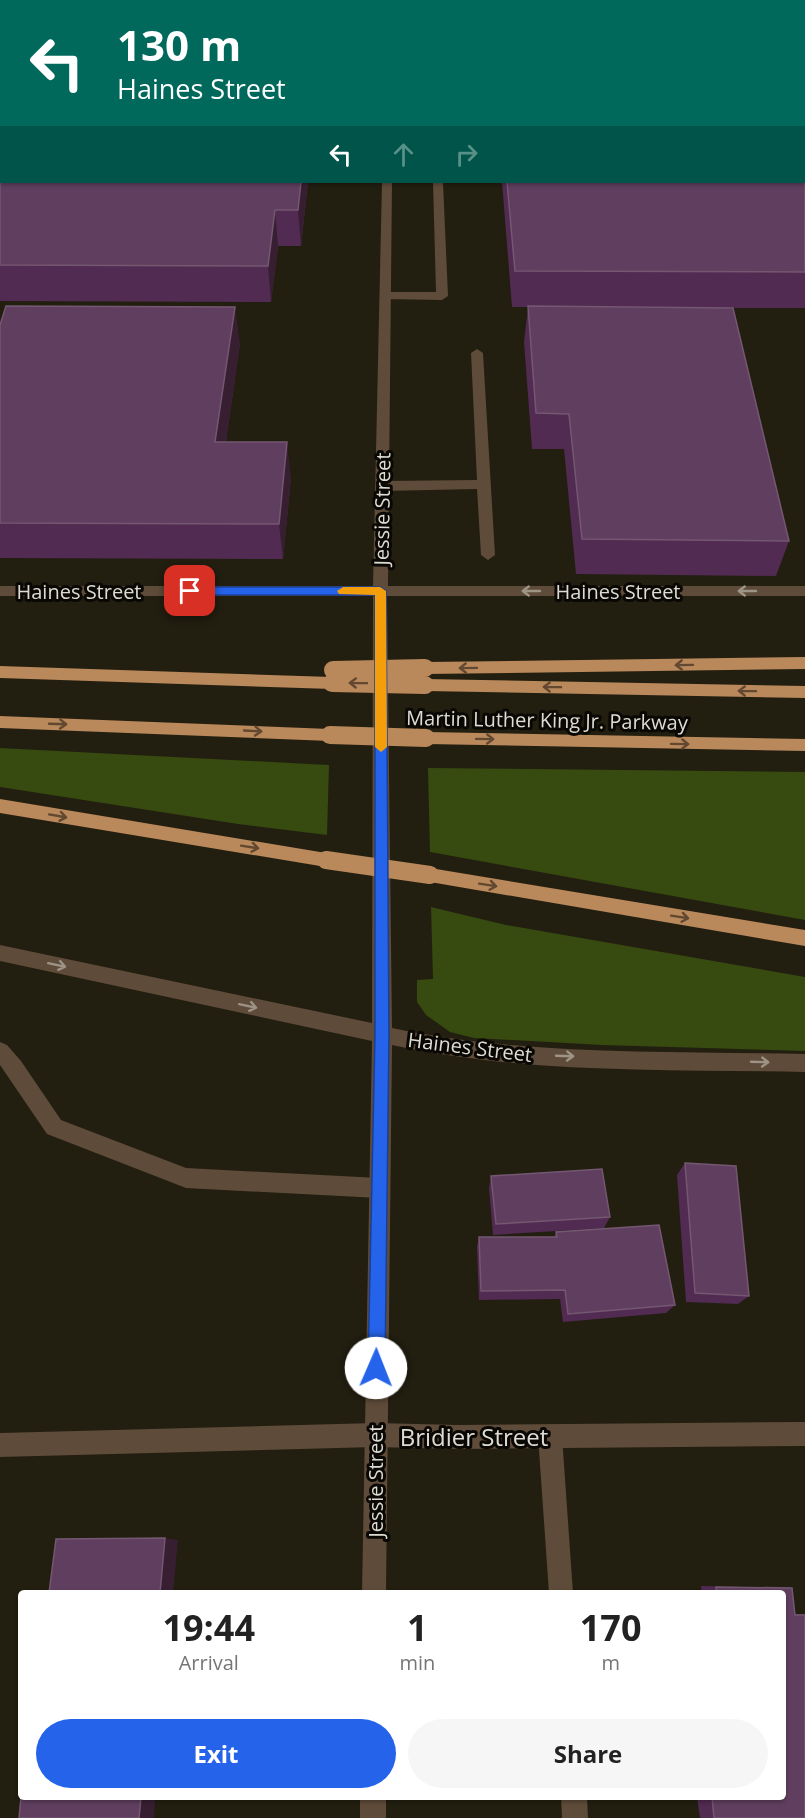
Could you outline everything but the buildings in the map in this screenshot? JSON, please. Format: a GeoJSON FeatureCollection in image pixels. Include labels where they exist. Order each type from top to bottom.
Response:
{"type":"FeatureCollection","features":[{"type":"Feature","properties":{"kind":"highway"},"geometry":{"type":"LineString","coordinates":[[425,677],[805,663]]}},
{"type":"Feature","properties":{"kind":"highway","name":"Martin Luther King Jr. Parkway"},"geometry":{"type":"LineString","coordinates":[[0,672],[425,677],[805,692]]}},
{"type":"Feature","properties":{"kind":"highway","name":"Martin Luther King Jr. Parkway"},"geometry":{"type":"LineString","coordinates":[[0,722],[426,738],[805,745]]}},
{"type":"Feature","properties":{"kind":"highway"},"geometry":{"type":"LineString","coordinates":[[0,806],[805,938]]}},
{"type":"Feature","properties":{"kind":"street","name":"Jessie Street"},"geometry":{"type":"LineString","coordinates":[[374,1590],[382,1035],[380,591],[387,183]]}},
{"type":"Feature","properties":{"kind":"street"},"geometry":{"type":"LineString","coordinates":[[385,297],[442,296],[438,183]]}},
{"type":"Feature","properties":{"kind":"street"},"geometry":{"type":"LineString","coordinates":[[477,352],[488,555]]}},
{"type":"Feature","properties":{"kind":"street"},"geometry":{"type":"LineString","coordinates":[[382,486],[484,484]]}},
{"type":"Feature","properties":{"kind":"street","name":"Haines Street"},"geometry":{"type":"LineString","coordinates":[[0,591],[805,591]]}},
{"type":"Feature","properties":{"kind":"street","name":"Haines Street"},"geometry":{"type":"LineString","coordinates":[[0,953],[437,1046],[484,1052],[805,1063]]}},
{"type":"Feature","properties":{"kind":"street"},"geometry":{"type":"LineString","coordinates":[[0,1051],[14,1067],[54,1127],[186,1178],[379,1188]]}},
{"type":"Feature","properties":{"kind":"street","name":"Bridier Street"},"geometry":{"type":"LineString","coordinates":[[0,1445],[375,1435],[805,1434]]}},
{"type":"Feature","properties":{"kind":"street"},"geometry":{"type":"LineString","coordinates":[[550,1436],[561,1590]]}},
{"type":"Feature","properties":{"kind":"street"},"geometry":{"type":"LineString","coordinates":[[373,1800],[373,1818]]}},
{"type":"Feature","properties":{"kind":"street"},"geometry":{"type":"LineString","coordinates":[[574,1800],[575,1818]]}},
{"type":"Feature","properties":{"kind":"green space"},"geometry":{"type":"Polygon","coordinates":[[[0,748],[329,765],[327,835],[238,824],[0,787],[0,748]]]}},
{"type":"Feature","properties":{"kind":"green space"},"geometry":{"type":"Polygon","coordinates":[[[428,768],[805,772],[805,920],[430,852],[428,768]]]}},
{"type":"Feature","properties":{"kind":"green space"},"geometry":{"type":"Polygon","coordinates":[[[431,907],[506,925],[805,977],[805,1051],[602,1045],[474,1038],[450,1032],[426,1015],[417,1002],[417,980],[433,979],[431,907]]]}},
{"type":"Feature","properties":{"kind":"slow traffic"},"geometry":{"type":"LineString","coordinates":[[343,591],[380,591],[381,747]]}},
{"type":"Feature","properties":{"kind":"route"},"geometry":{"type":"LineString","coordinates":[[190,591],[380,591],[382,1035],[376,1368]]}}]}
